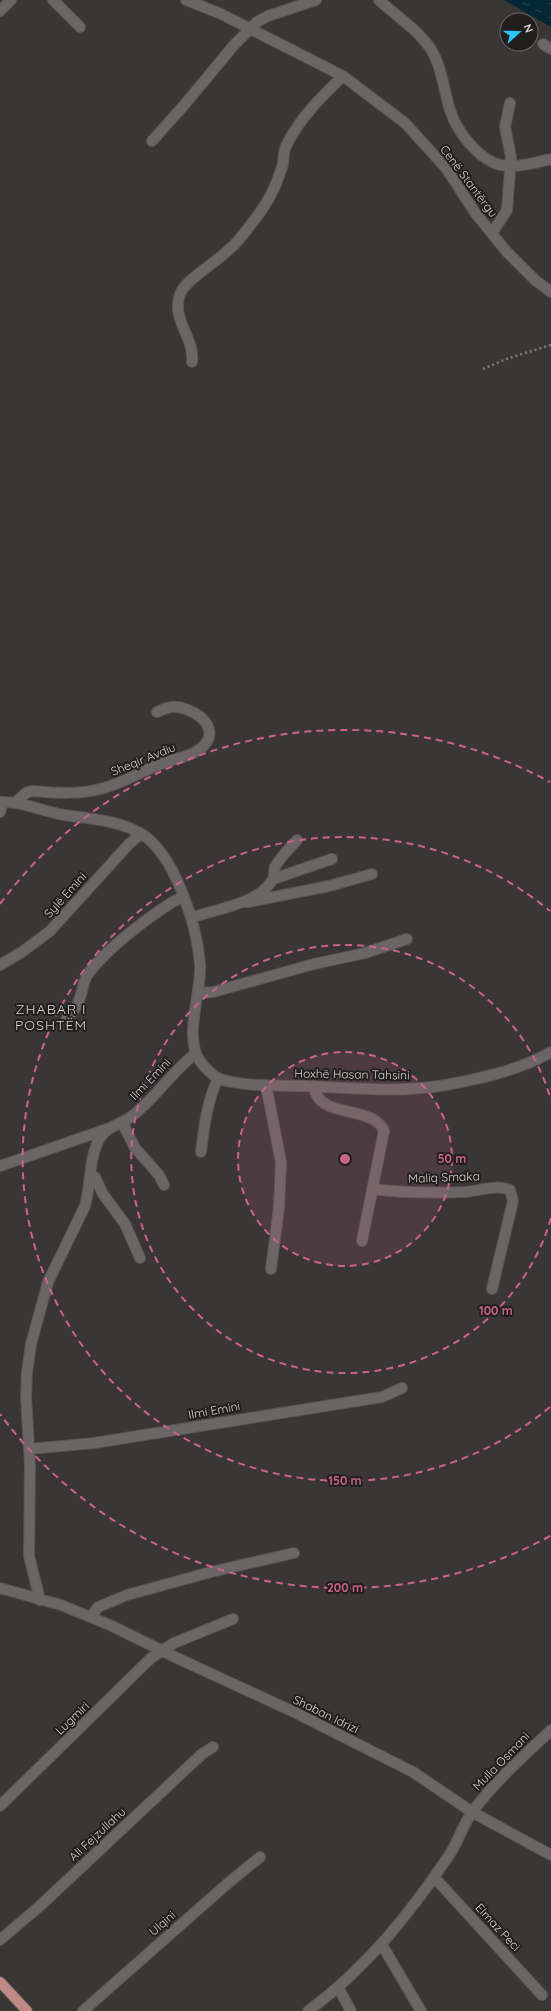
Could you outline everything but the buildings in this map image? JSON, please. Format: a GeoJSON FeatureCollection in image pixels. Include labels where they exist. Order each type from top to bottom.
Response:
{"type":"FeatureCollection","features":[{"type":"Feature","properties":{"kind":"main road"},"geometry":{"type":"LineString","coordinates":[[0,1982],[28,2011]]}},
{"type":"Feature","properties":{"kind":"street"},"geometry":{"type":"LineString","coordinates":[[0,11],[11,0]]}},
{"type":"Feature","properties":{"kind":"street"},"geometry":{"type":"LineString","coordinates":[[54,0],[80,27]]}},
{"type":"Feature","properties":{"kind":"street","name":"Cenë Stantërgu"},"geometry":{"type":"LineString","coordinates":[[186,0],[250,28],[343,76],[405,123],[446,168],[507,252],[535,280],[551,292]]}},
{"type":"Feature","properties":{"kind":"street"},"geometry":{"type":"LineString","coordinates":[[152,141],[250,28],[268,16],[316,0]]}},
{"type":"Feature","properties":{"kind":"street","name":"Cenë Stantërgu"},"geometry":{"type":"LineString","coordinates":[[379,0],[424,41],[432,52],[450,110],[463,137],[494,163],[525,165],[551,159]]}},
{"type":"Feature","properties":{"kind":"street"},"geometry":{"type":"LineString","coordinates":[[192,362],[193,354],[180,322],[177,307],[181,292],[194,279],[220,259],[240,239],[276,183],[283,164],[285,148],[299,122],[321,97],[343,76]]}},
{"type":"Feature","properties":{"kind":"street"},"geometry":{"type":"LineString","coordinates":[[492,233],[507,210],[511,151],[506,127],[510,103]]}},
{"type":"Feature","properties":{"kind":"street","name":"Sheqir Avdiu"},"geometry":{"type":"LineString","coordinates":[[15,803],[26,793],[83,793],[105,788],[164,762],[196,752],[207,742],[209,736],[208,728],[203,720],[195,713],[187,709],[172,707],[157,712]]}},
{"type":"Feature","properties":{"kind":"street"},"geometry":{"type":"LineString","coordinates":[[0,812],[1,802],[15,803],[58,814],[107,821],[141,834],[160,850],[173,872],[191,918],[200,965],[194,1024],[194,1043],[196,1053],[200,1061],[218,1078],[212,1091],[206,1116],[201,1152]]}},
{"type":"Feature","properties":{"kind":"street","name":"Sylë Emini"},"geometry":{"type":"LineString","coordinates":[[0,965],[22,952],[50,931],[118,855],[141,834]]}},
{"type":"Feature","properties":{"kind":"street"},"geometry":{"type":"LineString","coordinates":[[273,879],[276,866],[297,840]]}},
{"type":"Feature","properties":{"kind":"street"},"geometry":{"type":"LineString","coordinates":[[246,902],[260,893],[273,879],[332,859]]}},
{"type":"Feature","properties":{"kind":"street"},"geometry":{"type":"LineString","coordinates":[[191,918],[211,910],[329,886],[372,874]]}},
{"type":"Feature","properties":{"kind":"street"},"geometry":{"type":"LineString","coordinates":[[68,1018],[78,1003],[82,985],[88,975],[107,953],[169,904],[182,896]]}},
{"type":"Feature","properties":{"kind":"street"},"geometry":{"type":"LineString","coordinates":[[198,993],[213,992],[308,965],[365,953],[407,939]]}},
{"type":"Feature","properties":{"kind":"street","name":"Hoxhë Hasan Tahsini"},"geometry":{"type":"LineString","coordinates":[[218,1078],[236,1082],[381,1090],[416,1088],[446,1085],[498,1073],[538,1060],[551,1052]]}},
{"type":"Feature","properties":{"kind":"street","name":"Ilmi Emini"},"geometry":{"type":"LineString","coordinates":[[0,1166],[122,1122],[166,1084],[186,1061],[196,1053]]}},
{"type":"Feature","properties":{"kind":"street"},"geometry":{"type":"LineString","coordinates":[[266,1084],[282,1162],[279,1207],[271,1269]]}},
{"type":"Feature","properties":{"kind":"street"},"geometry":{"type":"LineString","coordinates":[[314,1086],[315,1092],[319,1099],[330,1106],[370,1118],[382,1127],[384,1131],[362,1241]]}},
{"type":"Feature","properties":{"kind":"street"},"geometry":{"type":"LineString","coordinates":[[122,1122],[135,1148],[159,1175],[164,1185]]}},
{"type":"Feature","properties":{"kind":"street"},"geometry":{"type":"LineString","coordinates":[[40,1600],[29,1556],[29,1449],[26,1397],[31,1344],[48,1282],[85,1206],[95,1151],[101,1137],[108,1128]]}},
{"type":"Feature","properties":{"kind":"street"},"geometry":{"type":"LineString","coordinates":[[91,1175],[96,1178],[103,1194],[125,1224],[140,1258]]}},
{"type":"Feature","properties":{"kind":"street","name":"Maliq Smaka"},"geometry":{"type":"LineString","coordinates":[[372,1189],[419,1192],[465,1192],[502,1187],[510,1190],[513,1202],[492,1289]]}},
{"type":"Feature","properties":{"kind":"street","name":"Ilmi Emini"},"geometry":{"type":"LineString","coordinates":[[29,1449],[94,1443],[382,1397],[402,1388]]}},
{"type":"Feature","properties":{"kind":"street"},"geometry":{"type":"LineString","coordinates":[[91,1617],[98,1607],[127,1595],[211,1572],[294,1553]]}},
{"type":"Feature","properties":{"kind":"street","name":"Shaban Idrizi"},"geometry":{"type":"LineString","coordinates":[[0,1588],[91,1617],[375,1752],[413,1772],[472,1812],[551,1855]]}},
{"type":"Feature","properties":{"kind":"street"},"geometry":{"type":"LineString","coordinates":[[162,1650],[174,1643],[233,1619]]}},
{"type":"Feature","properties":{"kind":"street","name":"Lugmiri"},"geometry":{"type":"LineString","coordinates":[[0,1806],[151,1658],[162,1650]]}},
{"type":"Feature","properties":{"kind":"street","name":"Mulla Osmani"},"geometry":{"type":"LineString","coordinates":[[472,1812],[509,1770],[551,1730]]}},
{"type":"Feature","properties":{"kind":"street","name":"Ali Fejzullahu"},"geometry":{"type":"LineString","coordinates":[[0,1940],[40,1905],[202,1754],[212,1747]]}},
{"type":"Feature","properties":{"kind":"street"},"geometry":{"type":"LineString","coordinates":[[308,2011],[338,1987],[382,1945],[434,1877],[459,1839],[472,1812]]}},
{"type":"Feature","properties":{"kind":"street","name":"Ulqini"},"geometry":{"type":"LineString","coordinates":[[83,2011],[226,1884],[260,1857]]}},
{"type":"Feature","properties":{"kind":"street","name":"Elmaz Peci"},"geometry":{"type":"LineString","coordinates":[[434,1877],[542,1995]]}},
{"type":"Feature","properties":{"kind":"street"},"geometry":{"type":"LineString","coordinates":[[382,1945],[421,2011]]}},
{"type":"Feature","properties":{"kind":"street"},"geometry":{"type":"LineString","coordinates":[[338,1987],[351,2011]]}},
{"type":"Feature","properties":{"kind":"path"},"geometry":{"type":"LineString","coordinates":[[483,370],[509,358],[551,345]]}},
{"type":"Feature","properties":{"kind":"water"},"geometry":{"type":"Polygon","coordinates":[[[504,0],[551,0],[551,27],[539,20],[539,12],[525,12],[504,0]]]}},
{"type":"Feature","properties":{"kind":"district","name":"ZHABAR I POSHTËM"},"geometry":{"type":"Point","coordinates":[51,1018]}}]}
